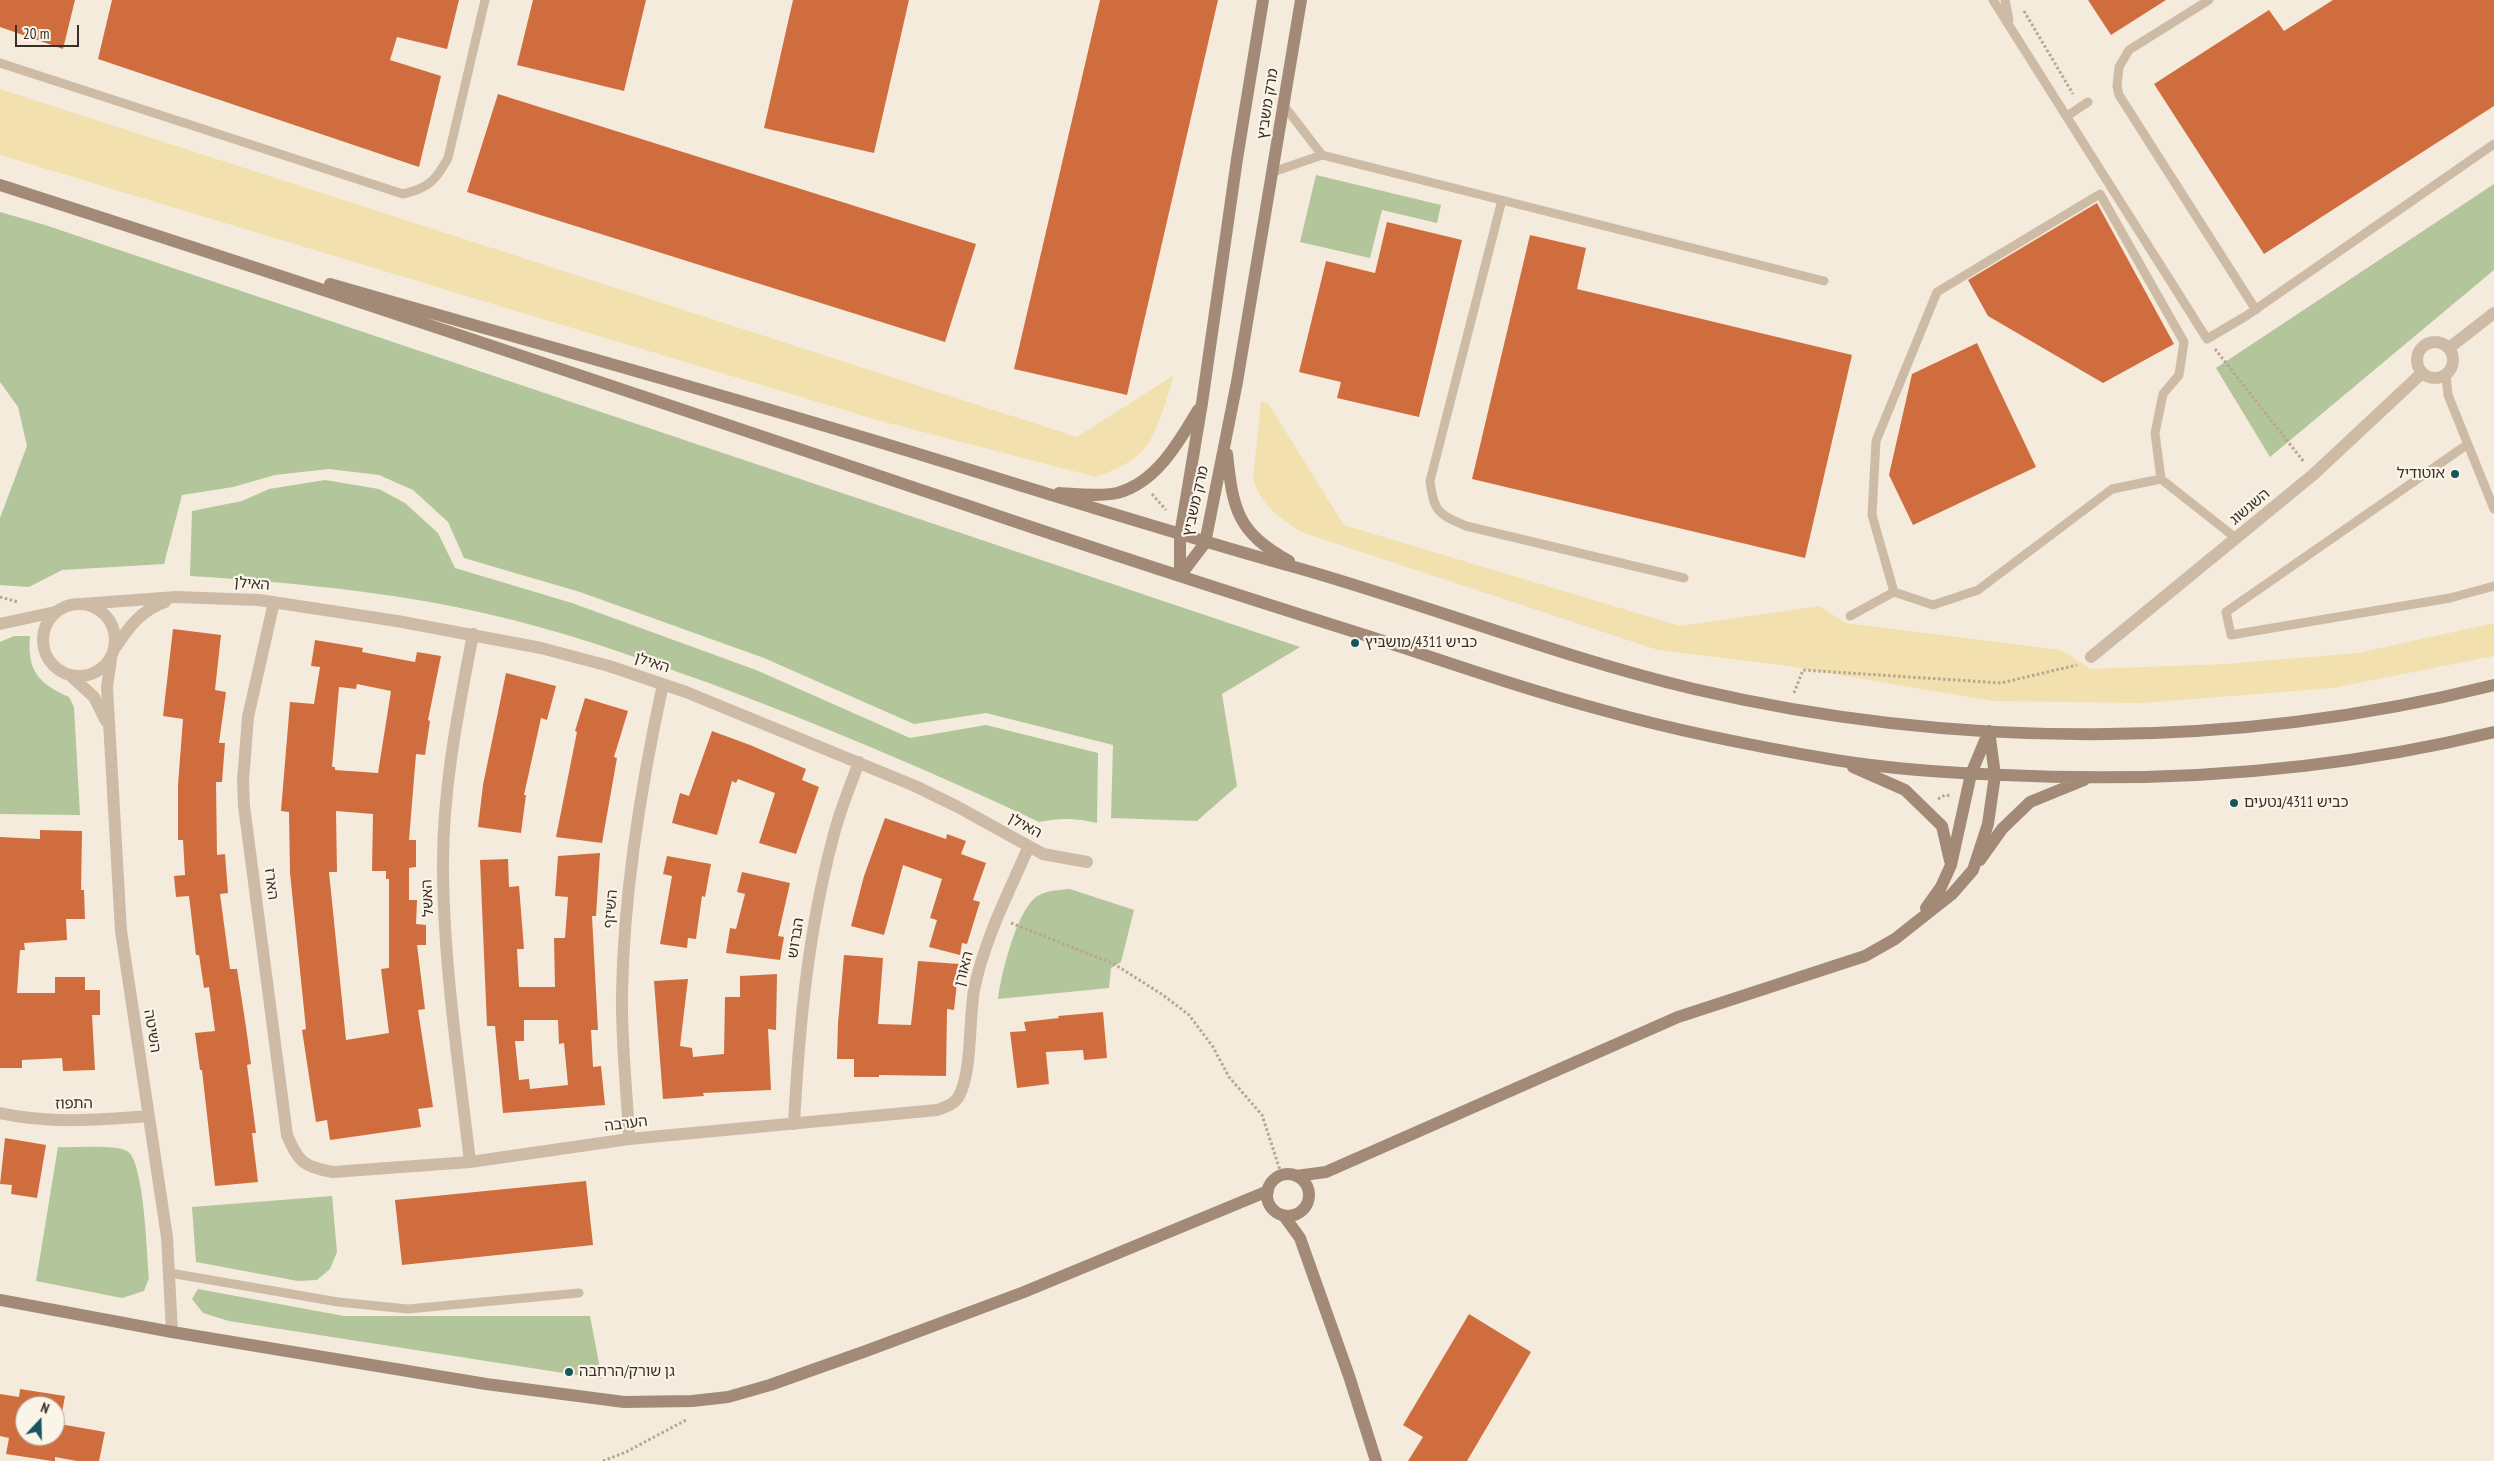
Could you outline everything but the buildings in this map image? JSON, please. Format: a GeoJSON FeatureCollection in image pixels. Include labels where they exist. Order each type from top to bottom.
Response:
{"type":"FeatureCollection","features":[{"type":"Feature","properties":{"kind":"main road","name":"מרק משביץ"},"geometry":{"type":"LineString","coordinates":[[1180,576],[1180,535],[1202,403],[1237,160],[1264,0]]}},
{"type":"Feature","properties":{"kind":"main road","name":"מרק משביץ"},"geometry":{"type":"LineString","coordinates":[[1180,576],[1205,543],[1226,442],[1285,107],[1301,0]]}},
{"type":"Feature","properties":{"kind":"main road"},"geometry":{"type":"LineString","coordinates":[[0,185],[1180,576],[1607,712],[1744,744],[1839,760],[1971,774],[2088,778],[2190,776],[2304,766],[2418,748],[2494,732]]}},
{"type":"Feature","properties":{"kind":"main road"},"geometry":{"type":"LineString","coordinates":[[125,225],[867,438],[1205,543],[1306,571],[1640,675],[1694,689],[1788,707],[1872,720],[1989,731],[2094,733],[2256,727],[2334,718],[2494,686]]}},
{"type":"Feature","properties":{"kind":"main road"},"geometry":{"type":"LineString","coordinates":[[1040,492],[1098,495],[1116,493],[1142,482],[1170,453],[1202,403]]}},
{"type":"Feature","properties":{"kind":"main road"},"geometry":{"type":"LineString","coordinates":[[1226,442],[1234,501],[1247,530],[1260,543],[1306,571]]}},
{"type":"Feature","properties":{"kind":"main road"},"geometry":{"type":"LineString","coordinates":[[1918,919],[1941,887],[1951,865],[1971,774],[1989,731]]}},
{"type":"Feature","properties":{"kind":"main road"},"geometry":{"type":"LineString","coordinates":[[1972,870],[1988,824],[1995,775],[1989,731]]}},
{"type":"Feature","properties":{"kind":"main road"},"geometry":{"type":"LineString","coordinates":[[1839,760],[1905,790],[1942,826],[1951,865]]}},
{"type":"Feature","properties":{"kind":"main road"},"geometry":{"type":"LineString","coordinates":[[0,1300],[172,1332],[486,1384],[575,1396],[624,1402],[662,1403],[728,1397],[770,1385],[866,1351],[1024,1292],[1249,1200],[1268,1191],[1276,1178],[1282,1175],[1296,1176],[1326,1172],[1678,1016],[1865,956],[1895,939],[1952,894],[2002,829],[2030,802],[2088,778]]}},
{"type":"Feature","properties":{"kind":"main road"},"geometry":{"type":"LineString","coordinates":[[1300,1238],[1303,1211],[1309,1200],[1310,1193],[1326,1172]]}},
{"type":"Feature","properties":{"kind":"main road"},"geometry":{"type":"LineString","coordinates":[[1296,1176],[1307,1186],[1310,1193]]}},
{"type":"Feature","properties":{"kind":"main road"},"geometry":{"type":"LineString","coordinates":[[1268,1191],[1269,1204]]}},
{"type":"Feature","properties":{"kind":"main road"},"geometry":{"type":"LineString","coordinates":[[1249,1200],[1269,1204],[1278,1214],[1284,1216],[1297,1215],[1303,1211]]}},
{"type":"Feature","properties":{"kind":"main road"},"geometry":{"type":"LineString","coordinates":[[1284,1216],[1300,1238],[1349,1376],[1370,1450],[1376,1461]]}},
{"type":"Feature","properties":{"kind":"street"},"geometry":{"type":"LineString","coordinates":[[2449,348],[2494,313]]}},
{"type":"Feature","properties":{"kind":"street"},"geometry":{"type":"LineString","coordinates":[[2432,342],[2438,342],[2449,348],[2453,365],[2446,375],[2435,378],[2422,373],[2417,359],[2422,348],[2432,342]]}},
{"type":"Feature","properties":{"kind":"street","name":"השגשוג"},"geometry":{"type":"LineString","coordinates":[[2091,657],[2314,474],[2422,373]]}},
{"type":"Feature","properties":{"kind":"street","name":"האילן"},"geometry":{"type":"LineString","coordinates":[[113,654],[139,616],[153,606],[176,597]]}},
{"type":"Feature","properties":{"kind":"street","name":"האילן"},"geometry":{"type":"LineString","coordinates":[[82,604],[176,597],[211,597],[274,602],[473,634],[541,648],[663,684],[859,762],[958,807],[1043,854],[1087,862]]}},
{"type":"Feature","properties":{"kind":"street","name":"הארז"},"geometry":{"type":"LineString","coordinates":[[274,602],[248,717],[244,750],[244,806],[287,1135],[295,1155],[305,1165]]}},
{"type":"Feature","properties":{"kind":"street"},"geometry":{"type":"LineString","coordinates":[[0,624],[55,612],[72,604],[92,606],[108,616],[116,637],[113,654],[103,668],[94,674],[83,677],[71,676],[60,672],[52,664],[46,655],[43,644],[43,632],[47,621],[55,612]]}},
{"type":"Feature","properties":{"kind":"street","name":"האשל"},"geometry":{"type":"LineString","coordinates":[[470,1162],[448,958],[442,870],[448,778],[473,634]]}},
{"type":"Feature","properties":{"kind":"street","name":"השיטה"},"geometry":{"type":"LineString","coordinates":[[113,654],[107,686],[121,931],[167,1237],[172,1332]]}},
{"type":"Feature","properties":{"kind":"street","name":"השיטה"},"geometry":{"type":"LineString","coordinates":[[71,676],[94,697],[111,733]]}},
{"type":"Feature","properties":{"kind":"street","name":"השיזף"},"geometry":{"type":"LineString","coordinates":[[629,1139],[622,994],[624,938],[638,811],[663,684]]}},
{"type":"Feature","properties":{"kind":"street","name":"הברוש"},"geometry":{"type":"LineString","coordinates":[[794,1124],[803,998],[818,908],[833,837],[859,762]]}},
{"type":"Feature","properties":{"kind":"street","name":"האורן"},"geometry":{"type":"LineString","coordinates":[[952,1104],[959,1096],[965,1074],[974,988],[998,918],[1029,846]]}},
{"type":"Feature","properties":{"kind":"street","name":"הערבה"},"geometry":{"type":"LineString","coordinates":[[305,1165],[333,1172],[470,1162],[629,1139],[937,1110],[952,1104]]}},
{"type":"Feature","properties":{"kind":"street","name":"התפוז"},"geometry":{"type":"LineString","coordinates":[[0,1114],[28,1120],[59,1121],[149,1116]]}},
{"type":"Feature","properties":{"kind":"lane"},"geometry":{"type":"LineString","coordinates":[[0,63],[403,194],[418,190],[436,179],[448,158],[485,0]]}},
{"type":"Feature","properties":{"kind":"lane"},"geometry":{"type":"LineString","coordinates":[[1993,0],[2207,339],[2256,310],[2494,144]]}},
{"type":"Feature","properties":{"kind":"lane"},"geometry":{"type":"LineString","coordinates":[[2005,0],[2010,25]]}},
{"type":"Feature","properties":{"kind":"lane"},"geometry":{"type":"LineString","coordinates":[[2209,0],[2129,50],[2119,67],[2117,86],[2119,96],[2256,310]]}},
{"type":"Feature","properties":{"kind":"lane"},"geometry":{"type":"LineString","coordinates":[[2067,116],[2088,102]]}},
{"type":"Feature","properties":{"kind":"lane"},"geometry":{"type":"LineString","coordinates":[[1285,107],[1322,155]]}},
{"type":"Feature","properties":{"kind":"lane"},"geometry":{"type":"LineString","coordinates":[[1273,172],[1322,155],[1824,281]]}},
{"type":"Feature","properties":{"kind":"lane"},"geometry":{"type":"LineString","coordinates":[[1894,592],[1872,515],[1876,441],[1937,292],[2100,194],[2184,342],[2179,375],[2163,394],[2155,433],[2161,479],[2237,539]]}},
{"type":"Feature","properties":{"kind":"lane"},"geometry":{"type":"LineString","coordinates":[[1502,200],[1430,481],[1433,504],[1446,517],[1466,526],[1684,578]]}},
{"type":"Feature","properties":{"kind":"lane"},"geometry":{"type":"LineString","coordinates":[[2446,375],[2448,395],[2494,509]]}},
{"type":"Feature","properties":{"kind":"lane"},"geometry":{"type":"LineString","coordinates":[[2468,444],[2226,612],[2231,635],[2450,598],[2494,586]]}},
{"type":"Feature","properties":{"kind":"lane"},"geometry":{"type":"LineString","coordinates":[[1850,616],[1894,592],[1933,605],[1978,590],[2112,489],[2161,479]]}},
{"type":"Feature","properties":{"kind":"lane"},"geometry":{"type":"LineString","coordinates":[[170,1273],[338,1302],[408,1309],[579,1294]]}},
{"type":"Feature","properties":{"kind":"path"},"geometry":{"type":"LineString","coordinates":[[2207,339],[2314,474]]}},
{"type":"Feature","properties":{"kind":"path"},"geometry":{"type":"LineString","coordinates":[[1788,707],[1802,670],[2001,683],[2079,665]]}},
{"type":"Feature","properties":{"kind":"path"},"geometry":{"type":"LineString","coordinates":[[998,918],[1114,964],[1163,995],[1189,1015],[1212,1047],[1229,1077],[1262,1115],[1282,1175]]}},
{"type":"Feature","properties":{"kind":"path"},"geometry":{"type":"LineString","coordinates":[[603,1461],[626,1452],[694,1415]]}},
{"type":"Feature","properties":{"kind":"green space"},"geometry":{"type":"Polygon","coordinates":[[[1316,175],[1441,205],[1437,223],[1382,210],[1370,258],[1300,242],[1316,175]]]}},
{"type":"Feature","properties":{"kind":"green space"},"geometry":{"type":"Polygon","coordinates":[[[2494,184],[2494,270],[2270,457],[2216,368],[2494,184]]]}},
{"type":"Feature","properties":{"kind":"green space"},"geometry":{"type":"Polygon","coordinates":[[[0,212],[45,225],[1300,647],[1222,694],[1237,786],[1197,821],[1111,818],[1113,745],[986,713],[914,724],[764,658],[580,592],[464,558],[448,522],[413,490],[379,475],[329,469],[275,475],[233,487],[182,495],[164,564],[62,570],[29,587],[0,585],[0,518],[27,446],[18,407],[0,382],[0,212]]]}},
{"type":"Feature","properties":{"kind":"green space"},"geometry":{"type":"Polygon","coordinates":[[[325,480],[379,489],[405,503],[438,533],[455,568],[572,603],[756,670],[910,738],[986,725],[1098,753],[1097,823],[1068,819],[1039,822],[917,767],[751,699],[636,657],[513,620],[434,603],[353,590],[190,576],[192,511],[242,501],[269,489],[325,480]]]}},
{"type":"Feature","properties":{"kind":"green space"},"geometry":{"type":"Polygon","coordinates":[[[14,636],[30,636],[30,658],[37,674],[42,681],[69,697],[74,707],[80,815],[0,814],[0,642],[14,636]]]}},
{"type":"Feature","properties":{"kind":"green space"},"geometry":{"type":"Polygon","coordinates":[[[1070,889],[1134,910],[1121,962],[1111,968],[1109,988],[998,999],[1002,975],[1011,945],[1022,916],[1029,905],[1036,897],[1044,893],[1070,889]]]}},
{"type":"Feature","properties":{"kind":"green space"},"geometry":{"type":"Polygon","coordinates":[[[58,1147],[121,1149],[127,1151],[133,1158],[141,1189],[146,1230],[149,1278],[144,1291],[122,1298],[36,1281],[58,1147]]]}},
{"type":"Feature","properties":{"kind":"green space"},"geometry":{"type":"Polygon","coordinates":[[[332,1196],[337,1252],[330,1269],[317,1280],[298,1281],[196,1262],[192,1207],[332,1196]]]}},
{"type":"Feature","properties":{"kind":"green space"},"geometry":{"type":"Polygon","coordinates":[[[198,1289],[344,1316],[590,1316],[602,1379],[229,1321],[203,1313],[192,1299],[198,1289]]]}},
{"type":"Feature","properties":{"kind":"sand"},"geometry":{"type":"Polygon","coordinates":[[[0,89],[1077,437],[1174,375],[1157,427],[1146,446],[1130,461],[1096,477],[877,420],[0,155],[0,89]]]}},
{"type":"Feature","properties":{"kind":"sand"},"geometry":{"type":"Polygon","coordinates":[[[1261,401],[1268,403],[1344,525],[1680,626],[1820,606],[1845,623],[2061,650],[2091,669],[2224,664],[2358,653],[2494,623],[2494,656],[2333,688],[2143,703],[1992,701],[1781,665],[1658,650],[1301,532],[1272,510],[1260,496],[1253,478],[1261,401]]]}},
{"type":"Feature","properties":{"kind":"place","name":"אוטודיל"},"geometry":{"type":"Point","coordinates":[2455,474]}},
{"type":"Feature","properties":{"kind":"place","name":"כביש 4311/מושביץ"},"geometry":{"type":"Point","coordinates":[1355,643]}},
{"type":"Feature","properties":{"kind":"place","name":"כביש 4311/נטעים"},"geometry":{"type":"Point","coordinates":[2234,803]}},
{"type":"Feature","properties":{"kind":"place","name":"גן שורק/הרחבה"},"geometry":{"type":"Point","coordinates":[569,1372]}}]}
